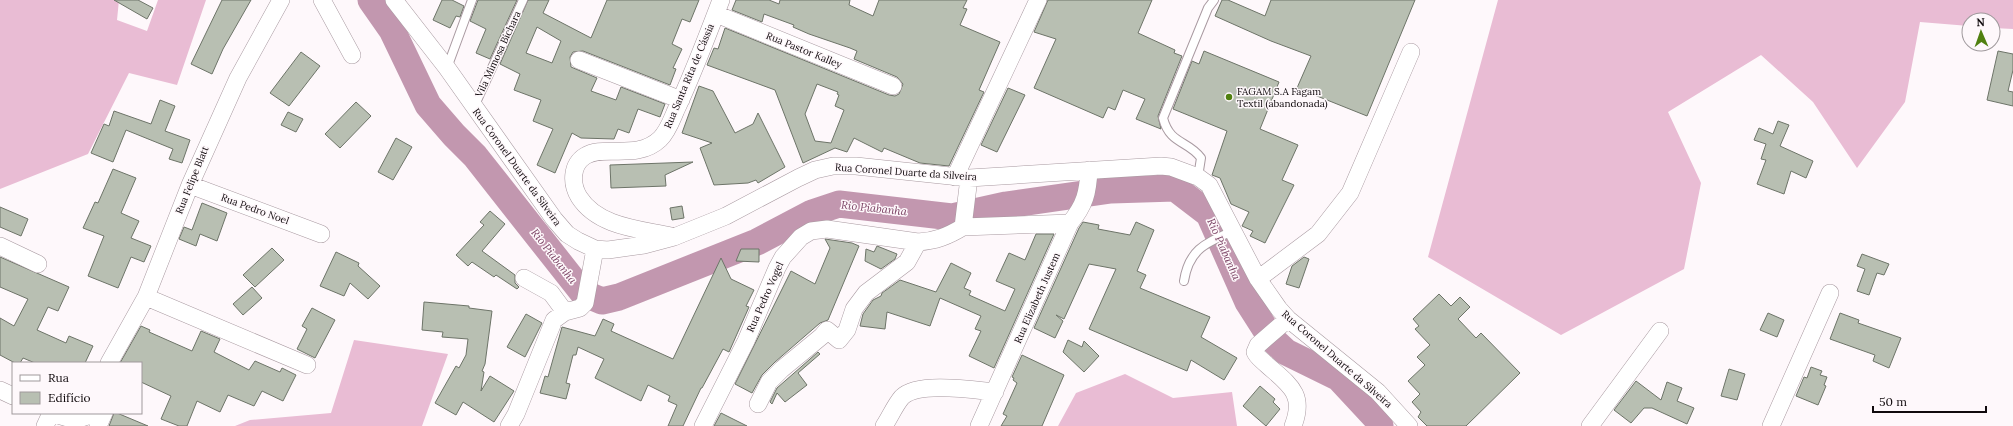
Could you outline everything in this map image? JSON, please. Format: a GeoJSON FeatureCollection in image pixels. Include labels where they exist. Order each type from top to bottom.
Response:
{"type":"FeatureCollection","features":[{"type":"Feature","properties":{"kind":"street","name":"Rua Felipe Blatt"},"geometry":{"type":"LineString","coordinates":[[110,361],[146,297],[190,185],[238,78],[281,0]]}},
{"type":"Feature","properties":{"kind":"street"},"geometry":{"type":"LineString","coordinates":[[322,0],[352,55]]}},
{"type":"Feature","properties":{"kind":"street","name":"Rua Coronel Duarte da Silveira"},"geometry":{"type":"LineString","coordinates":[[394,0],[447,68],[473,108],[554,220],[568,234],[578,241],[595,249],[620,249],[674,237],[726,216],[815,170],[833,166],[856,166],[964,181],[1089,178],[1161,166],[1171,167],[1198,177],[1209,185],[1228,233],[1258,279],[1282,323],[1378,392],[1409,426]]}},
{"type":"Feature","properties":{"kind":"street"},"geometry":{"type":"LineString","coordinates":[[964,223],[964,181],[1038,0]]}},
{"type":"Feature","properties":{"kind":"street","name":"Rua Pastor Kalley"},"geometry":{"type":"LineString","coordinates":[[718,7],[892,86]]}},
{"type":"Feature","properties":{"kind":"street","name":"Rua Santa Rita de Cássia"},"geometry":{"type":"LineString","coordinates":[[674,237],[612,222],[594,212],[579,196],[573,173],[578,164],[586,156],[599,153],[629,152],[652,145],[661,138],[667,130],[681,100],[718,7]]}},
{"type":"Feature","properties":{"kind":"street"},"geometry":{"type":"LineString","coordinates":[[1258,279],[1318,234],[1350,193],[1411,52]]}},
{"type":"Feature","properties":{"kind":"street"},"geometry":{"type":"LineString","coordinates":[[579,60],[681,100]]}},
{"type":"Feature","properties":{"kind":"street","name":"Rua Elizabeth Justem"},"geometry":{"type":"LineString","coordinates":[[979,426],[996,392],[1070,222],[1080,211],[1084,203],[1089,178]]}},
{"type":"Feature","properties":{"kind":"street","name":"Rua Pedro Noel"},"geometry":{"type":"LineString","coordinates":[[190,185],[321,234]]}},
{"type":"Feature","properties":{"kind":"street","name":"Rua Pedro Vogel"},"geometry":{"type":"LineString","coordinates":[[702,426],[746,341],[777,268],[783,257],[801,237],[812,231],[827,229],[918,242],[932,241],[949,236],[964,223],[1070,222]]}},
{"type":"Feature","properties":{"kind":"street"},"geometry":{"type":"LineString","coordinates":[[758,404],[769,382],[827,330],[839,340],[847,330],[854,309],[866,293],[907,262],[918,242]]}},
{"type":"Feature","properties":{"kind":"street"},"geometry":{"type":"LineString","coordinates":[[0,246],[38,264]]}},
{"type":"Feature","properties":{"kind":"street"},"geometry":{"type":"LineString","coordinates":[[509,426],[516,414],[554,320],[565,312],[580,308],[585,303],[595,249]]}},
{"type":"Feature","properties":{"kind":"street"},"geometry":{"type":"LineString","coordinates":[[524,278],[551,293],[565,312]]}},
{"type":"Feature","properties":{"kind":"street"},"geometry":{"type":"LineString","coordinates":[[1771,426],[1830,294]]}},
{"type":"Feature","properties":{"kind":"street"},"geometry":{"type":"LineString","coordinates":[[146,297],[307,366]]}},
{"type":"Feature","properties":{"kind":"street"},"geometry":{"type":"LineString","coordinates":[[1282,323],[1258,345],[1255,350],[1256,355],[1293,387],[1298,406],[1293,426]]}},
{"type":"Feature","properties":{"kind":"street"},"geometry":{"type":"LineString","coordinates":[[1590,426],[1660,331]]}},
{"type":"Feature","properties":{"kind":"street"},"geometry":{"type":"LineString","coordinates":[[884,426],[902,397],[913,390],[928,388],[996,392]]}},
{"type":"Feature","properties":{"kind":"street"},"geometry":{"type":"LineString","coordinates":[[0,390],[12,396]]}},
{"type":"Feature","properties":{"kind":"street"},"geometry":{"type":"LineString","coordinates":[[45,426],[51,414]]}},
{"type":"Feature","properties":{"kind":"street"},"geometry":{"type":"LineString","coordinates":[[55,414],[69,419],[92,419],[102,414]]}},
{"type":"Feature","properties":{"kind":"lane"},"geometry":{"type":"LineString","coordinates":[[447,68],[472,0]]}},
{"type":"Feature","properties":{"kind":"lane","name":"Vila Mimosa Bichara"},"geometry":{"type":"LineString","coordinates":[[473,108],[523,0]]}},
{"type":"Feature","properties":{"kind":"lane"},"geometry":{"type":"LineString","coordinates":[[1198,177],[1202,163],[1201,158],[1171,136],[1165,126],[1163,118],[1208,8],[1214,0]]}},
{"type":"Feature","properties":{"kind":"lane"},"geometry":{"type":"LineString","coordinates":[[1184,281],[1186,266],[1193,254],[1210,242],[1228,233]]}},
{"type":"Feature","properties":{"kind":"shaded area"},"geometry":{"type":"Polygon","coordinates":[[[0,0],[119,0],[117,20],[147,31],[158,0],[206,0],[177,85],[129,73],[88,154],[0,189],[0,0]]]}},
{"type":"Feature","properties":{"kind":"shaded area"},"geometry":{"type":"Polygon","coordinates":[[[1498,0],[2013,0],[2013,29],[2001,28],[2001,12],[1961,12],[1961,25],[1920,22],[1905,102],[1857,168],[1813,102],[1761,55],[1668,112],[1701,183],[1684,269],[1561,335],[1428,257],[1498,0]]]}},
{"type":"Feature","properties":{"kind":"shaded area"},"geometry":{"type":"Polygon","coordinates":[[[354,340],[448,354],[422,426],[235,426],[250,420],[331,413],[354,340]]]}},
{"type":"Feature","properties":{"kind":"shaded area"},"geometry":{"type":"Polygon","coordinates":[[[1125,374],[1173,398],[1232,392],[1237,426],[1058,426],[1076,393],[1125,374]]]}},
{"type":"Feature","properties":{"kind":"building"},"geometry":{"type":"Polygon","coordinates":[[[114,0],[138,0],[153,8],[147,19],[114,0]]]}},
{"type":"Feature","properties":{"kind":"building"},"geometry":{"type":"Polygon","coordinates":[[[222,0],[251,0],[223,49],[212,74],[191,64],[222,0]]]}},
{"type":"Feature","properties":{"kind":"building"},"geometry":{"type":"Polygon","coordinates":[[[442,0],[452,0],[464,6],[460,17],[456,16],[450,28],[433,20],[442,0]]]}},
{"type":"Feature","properties":{"kind":"building"},"geometry":{"type":"Polygon","coordinates":[[[478,0],[517,0],[490,59],[476,53],[486,29],[470,21],[478,0]]]}},
{"type":"Feature","properties":{"kind":"building"},"geometry":{"type":"Polygon","coordinates":[[[528,0],[549,0],[543,13],[591,38],[607,0],[699,0],[690,22],[682,19],[672,44],[682,49],[673,68],[676,69],[670,85],[583,51],[573,52],[570,57],[571,67],[597,78],[591,91],[616,100],[621,87],[665,104],[660,117],[638,109],[629,133],[618,129],[614,139],[581,138],[572,133],[555,173],[537,165],[553,129],[533,121],[541,100],[514,90],[520,74],[500,64],[528,0]],[[537,27],[526,53],[552,63],[561,41],[537,27]]]}},
{"type":"Feature","properties":{"kind":"building"},"geometry":{"type":"Polygon","coordinates":[[[736,0],[769,0],[779,4],[780,0],[850,0],[849,5],[873,16],[879,0],[967,0],[963,8],[967,9],[960,25],[1000,42],[979,90],[984,92],[949,166],[920,163],[884,148],[882,152],[854,138],[847,152],[835,148],[803,163],[775,90],[707,65],[714,48],[718,49],[725,28],[889,95],[895,96],[899,94],[903,84],[897,77],[854,59],[857,51],[809,34],[793,27],[794,25],[764,14],[762,22],[732,10],[736,0]],[[817,84],[805,114],[815,141],[831,143],[844,110],[835,106],[839,95],[837,94],[838,92],[817,84]]]}},
{"type":"Feature","properties":{"kind":"building"},"geometry":{"type":"Polygon","coordinates":[[[1048,0],[1152,0],[1138,33],[1175,50],[1174,53],[1182,56],[1158,116],[1161,129],[1136,119],[1145,99],[1123,90],[1115,110],[1108,107],[1103,118],[1034,88],[1056,39],[1034,32],[1048,0]]]}},
{"type":"Feature","properties":{"kind":"building"},"geometry":{"type":"Polygon","coordinates":[[[1222,0],[1228,0],[1265,16],[1271,0],[1415,0],[1367,116],[1297,88],[1311,56],[1271,41],[1215,16],[1222,0]]]}},
{"type":"Feature","properties":{"kind":"building"},"geometry":{"type":"Polygon","coordinates":[[[1204,51],[1279,82],[1260,129],[1298,145],[1282,180],[1294,185],[1265,243],[1250,236],[1253,231],[1242,226],[1249,212],[1231,204],[1220,178],[1212,175],[1227,131],[1173,109],[1192,61],[1199,64],[1204,51]]]}},
{"type":"Feature","properties":{"kind":"building"},"geometry":{"type":"Polygon","coordinates":[[[301,52],[320,66],[289,106],[270,93],[301,52]]]}},
{"type":"Feature","properties":{"kind":"building"},"geometry":{"type":"Polygon","coordinates":[[[1998,52],[2013,54],[2013,70],[2008,91],[2013,92],[2013,106],[1987,100],[1998,52]]]}},
{"type":"Feature","properties":{"kind":"building"},"geometry":{"type":"Polygon","coordinates":[[[699,86],[713,91],[735,133],[753,124],[758,113],[785,167],[758,183],[756,180],[748,183],[714,185],[700,148],[712,143],[682,133],[699,86]]]}},
{"type":"Feature","properties":{"kind":"building"},"geometry":{"type":"Polygon","coordinates":[[[1008,88],[1025,95],[997,152],[981,145],[1008,88]]]}},
{"type":"Feature","properties":{"kind":"building"},"geometry":{"type":"Polygon","coordinates":[[[160,100],[175,106],[165,131],[190,140],[182,163],[169,159],[173,149],[126,130],[113,162],[91,153],[104,124],[109,126],[114,111],[151,124],[160,100]]]}},
{"type":"Feature","properties":{"kind":"building"},"geometry":{"type":"Polygon","coordinates":[[[356,102],[371,116],[340,148],[325,134],[356,102]]]}},
{"type":"Feature","properties":{"kind":"building"},"geometry":{"type":"Polygon","coordinates":[[[288,112],[303,119],[296,132],[281,125],[288,112]]]}},
{"type":"Feature","properties":{"kind":"building"},"geometry":{"type":"Polygon","coordinates":[[[1778,121],[1789,125],[1780,146],[1813,161],[1806,178],[1791,171],[1784,194],[1757,184],[1766,160],[1761,159],[1766,144],[1754,140],[1759,128],[1773,134],[1778,121]]]}},
{"type":"Feature","properties":{"kind":"building"},"geometry":{"type":"Polygon","coordinates":[[[396,138],[412,147],[393,180],[378,172],[396,138]]]}},
{"type":"Feature","properties":{"kind":"building"},"geometry":{"type":"Polygon","coordinates":[[[693,162],[665,175],[666,186],[611,188],[610,165],[693,162]]]}},
{"type":"Feature","properties":{"kind":"building"},"geometry":{"type":"Polygon","coordinates":[[[113,169],[136,178],[121,213],[139,221],[131,238],[151,246],[144,262],[131,257],[118,288],[88,276],[104,236],[83,228],[95,202],[98,203],[113,169]]]}},
{"type":"Feature","properties":{"kind":"building"},"geometry":{"type":"Polygon","coordinates":[[[202,203],[227,213],[217,241],[200,234],[196,246],[179,239],[184,227],[192,230],[202,203]]]}},
{"type":"Feature","properties":{"kind":"building"},"geometry":{"type":"Polygon","coordinates":[[[682,206],[684,218],[672,220],[670,208],[682,206]]]}},
{"type":"Feature","properties":{"kind":"building"},"geometry":{"type":"Polygon","coordinates":[[[0,207],[28,219],[21,236],[0,227],[0,207]]]}},
{"type":"Feature","properties":{"kind":"building"},"geometry":{"type":"Polygon","coordinates":[[[490,211],[505,224],[482,251],[515,275],[515,283],[519,287],[517,289],[496,275],[494,277],[472,262],[468,266],[456,255],[484,225],[480,222],[490,211]]]}},
{"type":"Feature","properties":{"kind":"building"},"geometry":{"type":"Polygon","coordinates":[[[1083,222],[1099,225],[1098,229],[1130,235],[1136,222],[1154,230],[1137,271],[1146,275],[1140,288],[1210,317],[1201,337],[1237,358],[1224,380],[1191,360],[1187,371],[1089,329],[1116,269],[1089,264],[1064,319],[1056,315],[1063,321],[1055,338],[1034,328],[1083,222]]]}},
{"type":"Feature","properties":{"kind":"building"},"geometry":{"type":"Polygon","coordinates":[[[1036,234],[1054,234],[994,368],[969,356],[981,331],[975,329],[981,316],[940,298],[930,326],[887,312],[885,329],[860,326],[863,314],[873,300],[881,296],[882,293],[900,280],[936,292],[951,263],[971,273],[964,288],[971,291],[969,295],[1005,311],[1015,289],[996,281],[1009,253],[1025,260],[1036,234]]]}},
{"type":"Feature","properties":{"kind":"building"},"geometry":{"type":"Polygon","coordinates":[[[825,239],[852,243],[859,246],[828,320],[820,323],[775,362],[762,375],[752,393],[735,384],[791,271],[815,284],[830,248],[825,239]]]}},
{"type":"Feature","properties":{"kind":"building"},"geometry":{"type":"Polygon","coordinates":[[[877,246],[897,254],[895,259],[881,269],[865,261],[866,249],[874,252],[877,246]]]}},
{"type":"Feature","properties":{"kind":"building"},"geometry":{"type":"Polygon","coordinates":[[[272,248],[284,260],[255,287],[243,275],[272,248]]]}},
{"type":"Feature","properties":{"kind":"building"},"geometry":{"type":"Polygon","coordinates":[[[741,249],[759,249],[759,262],[736,261],[741,249]]]}},
{"type":"Feature","properties":{"kind":"building"},"geometry":{"type":"Polygon","coordinates":[[[336,252],[359,263],[358,266],[380,286],[368,299],[350,283],[344,296],[320,286],[336,252]]]}},
{"type":"Feature","properties":{"kind":"building"},"geometry":{"type":"Polygon","coordinates":[[[1862,254],[1889,264],[1884,275],[1877,273],[1869,295],[1857,291],[1865,269],[1857,266],[1862,254]]]}},
{"type":"Feature","properties":{"kind":"building"},"geometry":{"type":"Polygon","coordinates":[[[0,257],[69,287],[58,311],[48,307],[37,330],[66,343],[69,336],[93,346],[85,362],[33,362],[23,358],[21,362],[13,362],[0,355],[0,318],[14,326],[28,299],[0,287],[0,257]]]}},
{"type":"Feature","properties":{"kind":"building"},"geometry":{"type":"Polygon","coordinates":[[[1304,257],[1309,259],[1299,288],[1286,284],[1292,266],[1304,257]]]}},
{"type":"Feature","properties":{"kind":"building"},"geometry":{"type":"Polygon","coordinates":[[[721,258],[731,279],[754,290],[746,306],[749,307],[729,352],[723,349],[701,388],[683,426],[668,426],[677,405],[668,401],[670,396],[648,385],[641,401],[595,378],[604,359],[578,347],[576,355],[573,355],[566,383],[570,384],[566,399],[540,393],[545,376],[548,377],[562,327],[595,336],[603,319],[614,324],[611,331],[673,359],[721,258]]]}},
{"type":"Feature","properties":{"kind":"building"},"geometry":{"type":"Polygon","coordinates":[[[252,287],[262,298],[243,315],[233,304],[252,287]]]}},
{"type":"Feature","properties":{"kind":"building"},"geometry":{"type":"Polygon","coordinates":[[[1439,294],[1451,306],[1460,297],[1470,307],[1458,319],[1476,338],[1481,333],[1520,373],[1466,426],[1427,426],[1418,417],[1421,412],[1412,402],[1420,394],[1408,381],[1425,365],[1417,357],[1430,345],[1415,329],[1419,326],[1413,319],[1439,294]]]}},
{"type":"Feature","properties":{"kind":"building"},"geometry":{"type":"Polygon","coordinates":[[[424,302],[469,306],[469,308],[492,311],[485,364],[482,371],[484,372],[481,391],[490,376],[514,391],[494,422],[463,402],[456,415],[435,403],[456,366],[459,368],[466,355],[468,339],[442,337],[443,332],[422,330],[424,302]]]}},
{"type":"Feature","properties":{"kind":"building"},"geometry":{"type":"Polygon","coordinates":[[[312,308],[335,320],[315,358],[297,349],[307,329],[302,326],[312,308]]]}},
{"type":"Feature","properties":{"kind":"building"},"geometry":{"type":"Polygon","coordinates":[[[1768,313],[1784,320],[1777,337],[1760,330],[1768,313]]]}},
{"type":"Feature","properties":{"kind":"building"},"geometry":{"type":"Polygon","coordinates":[[[1840,313],[1859,320],[1858,323],[1901,338],[1889,368],[1873,361],[1875,355],[1830,339],[1840,313]]]}},
{"type":"Feature","properties":{"kind":"building"},"geometry":{"type":"Polygon","coordinates":[[[526,314],[542,323],[525,357],[507,347],[526,314]]]}},
{"type":"Feature","properties":{"kind":"building"},"geometry":{"type":"Polygon","coordinates":[[[141,326],[150,330],[149,332],[192,351],[201,331],[220,339],[214,352],[249,370],[255,361],[280,372],[282,368],[296,375],[283,401],[262,391],[254,406],[228,395],[220,412],[197,401],[187,426],[179,426],[161,419],[171,396],[142,382],[142,362],[121,362],[141,326]]]}},
{"type":"Feature","properties":{"kind":"building"},"geometry":{"type":"Polygon","coordinates":[[[1068,340],[1082,347],[1084,341],[1099,356],[1084,372],[1063,352],[1068,340]]]}},
{"type":"Feature","properties":{"kind":"building"},"geometry":{"type":"Polygon","coordinates":[[[818,352],[820,354],[798,373],[807,385],[785,402],[777,393],[772,404],[770,402],[777,388],[818,352]]]}},
{"type":"Feature","properties":{"kind":"building"},"geometry":{"type":"Polygon","coordinates":[[[1022,355],[1064,375],[1042,426],[1001,426],[1007,416],[1003,414],[1017,383],[1012,377],[1022,355]]]}},
{"type":"Feature","properties":{"kind":"building"},"geometry":{"type":"Polygon","coordinates":[[[1811,367],[1822,371],[1820,375],[1827,377],[1824,385],[1826,386],[1818,405],[1796,396],[1804,377],[1807,378],[1811,367]]]}},
{"type":"Feature","properties":{"kind":"building"},"geometry":{"type":"Polygon","coordinates":[[[1729,369],[1745,374],[1737,400],[1721,396],[1729,369]]]}},
{"type":"Feature","properties":{"kind":"building"},"geometry":{"type":"Polygon","coordinates":[[[1636,381],[1661,400],[1667,382],[1682,388],[1677,401],[1694,408],[1687,424],[1652,408],[1644,408],[1631,423],[1614,410],[1636,381]]]}},
{"type":"Feature","properties":{"kind":"building"},"geometry":{"type":"Polygon","coordinates":[[[1260,386],[1275,399],[1273,402],[1280,409],[1266,426],[1243,406],[1260,386]]]}},
{"type":"Feature","properties":{"kind":"building"},"geometry":{"type":"Polygon","coordinates":[[[721,413],[747,426],[714,426],[721,413]]]}},
{"type":"Feature","properties":{"kind":"building"},"geometry":{"type":"Polygon","coordinates":[[[114,414],[119,414],[148,426],[109,426],[114,414]]]}},
{"type":"Feature","properties":{"kind":"waterway","name":"Rio Piabanha"},"geometry":{"type":"LineString","coordinates":[[371,0],[392,30],[428,105],[454,135],[475,156],[583,293],[602,301],[619,297],[757,242],[812,213],[839,204],[952,217],[1006,205],[1111,190],[1175,188],[1209,214],[1248,302],[1271,338],[1286,352],[1339,378],[1378,420],[1380,426]]}},
{"type":"Feature","properties":{"kind":"place","name":"FAGAM S.A Fagam Textil (abandonada)"},"geometry":{"type":"Point","coordinates":[1229,97]}}]}
